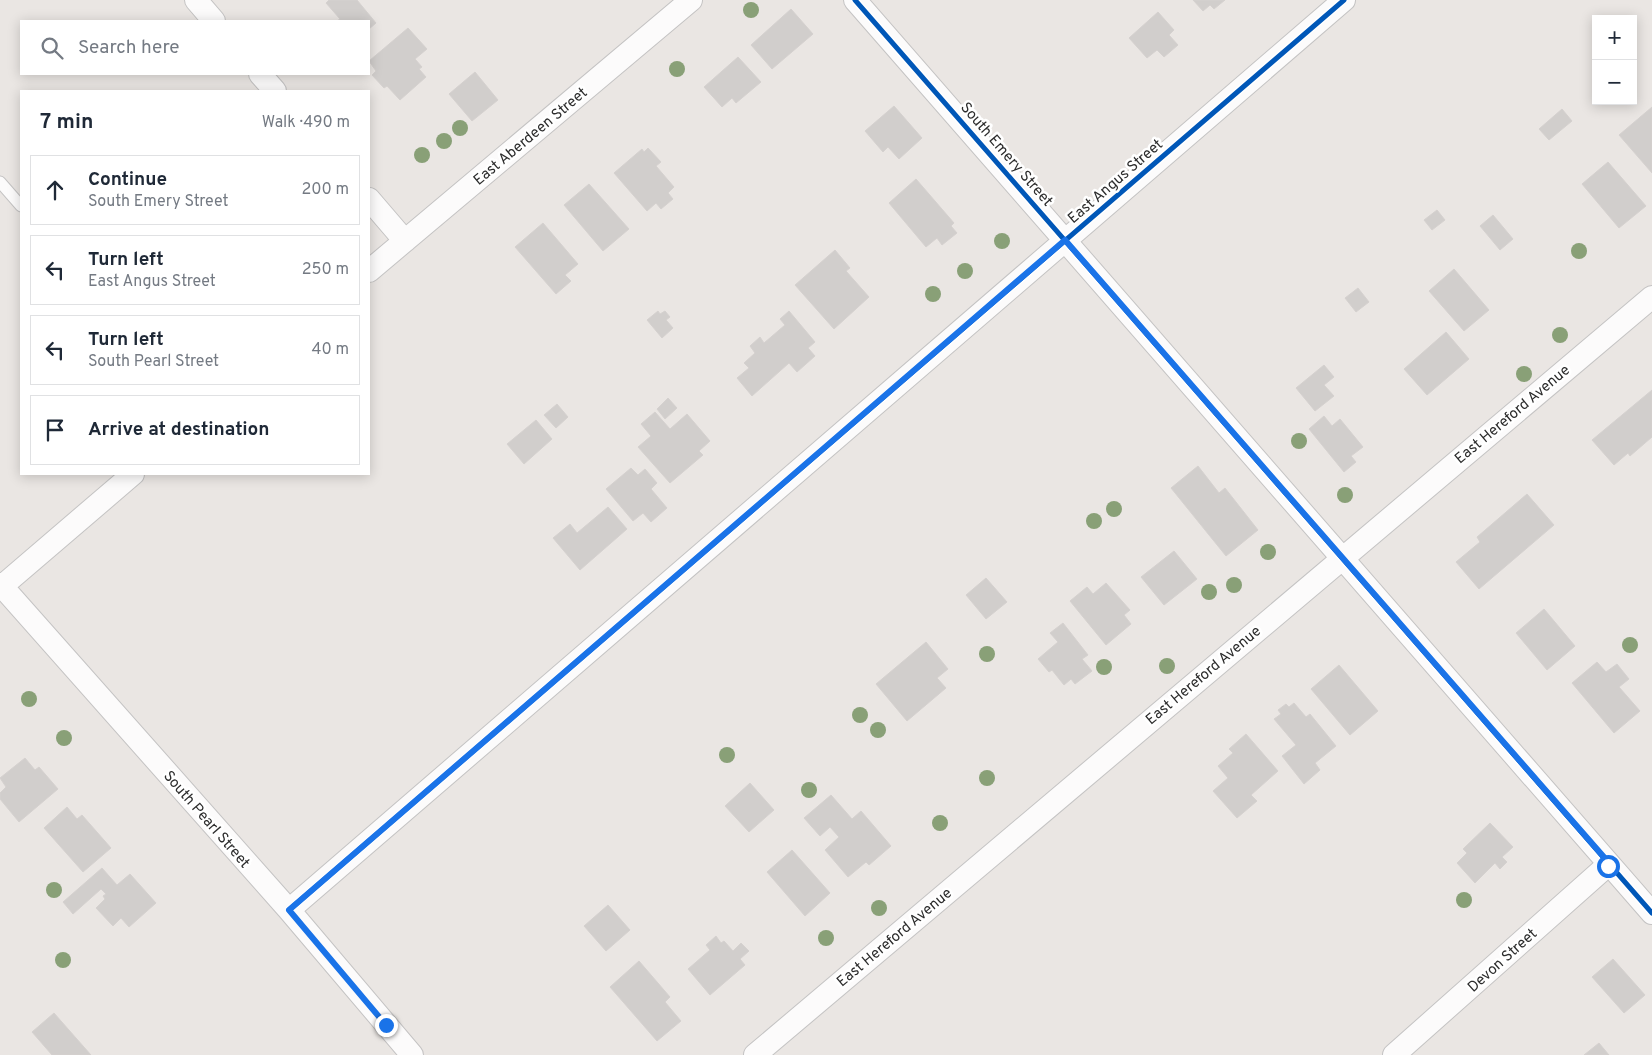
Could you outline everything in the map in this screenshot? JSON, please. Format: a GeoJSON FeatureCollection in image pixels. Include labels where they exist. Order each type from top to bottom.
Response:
{"type":"FeatureCollection","features":[{"type":"Feature","properties":{"kind":"street"},"geometry":{"type":"LineString","coordinates":[[196,0],[213,20]]}},
{"type":"Feature","properties":{"kind":"street","name":"East Aberdeen Street"},"geometry":{"type":"LineString","coordinates":[[370,270],[691,0]]}},
{"type":"Feature","properties":{"kind":"street","name":"South Emery Street"},"geometry":{"type":"LineString","coordinates":[[855,0],[1340,558],[1652,913]]}},
{"type":"Feature","properties":{"kind":"street","name":"East Angus Street"},"geometry":{"type":"LineString","coordinates":[[289,910],[1344,0]]}},
{"type":"Feature","properties":{"kind":"street"},"geometry":{"type":"LineString","coordinates":[[261,75],[274,90]]}},
{"type":"Feature","properties":{"kind":"street"},"geometry":{"type":"LineString","coordinates":[[370,200],[405,241]]}},
{"type":"Feature","properties":{"kind":"street","name":"East Hereford Avenue"},"geometry":{"type":"LineString","coordinates":[[756,1055],[1340,558],[1652,297]]}},
{"type":"Feature","properties":{"kind":"street"},"geometry":{"type":"LineString","coordinates":[[1,586],[132,475]]}},
{"type":"Feature","properties":{"kind":"street","name":"South Pearl Street"},"geometry":{"type":"LineString","coordinates":[[1,586],[289,910],[412,1055]]}},
{"type":"Feature","properties":{"kind":"street","name":"Devon Street"},"geometry":{"type":"LineString","coordinates":[[1394,1055],[1610,864]]}},
{"type":"Feature","properties":{"kind":"lane"},"geometry":{"type":"LineString","coordinates":[[0,182],[20,205]]}},
{"type":"Feature","properties":{"kind":"building"},"geometry":{"type":"Polygon","coordinates":[[[329,0],[357,0],[376,23],[370,28],[370,20],[338,20],[340,19],[326,3],[329,0]]]}},
{"type":"Feature","properties":{"kind":"building"},"geometry":{"type":"Polygon","coordinates":[[[1193,0],[1225,0],[1214,9],[1210,5],[1203,11],[1193,0]]]}},
{"type":"Feature","properties":{"kind":"building"},"geometry":{"type":"Polygon","coordinates":[[[791,9],[813,34],[772,69],[751,45],[791,9]]]}},
{"type":"Feature","properties":{"kind":"building"},"geometry":{"type":"Polygon","coordinates":[[[1158,12],[1174,30],[1169,35],[1178,45],[1164,57],[1157,50],[1147,58],[1129,38],[1158,12]]]}},
{"type":"Feature","properties":{"kind":"building"},"geometry":{"type":"Polygon","coordinates":[[[408,28],[427,49],[415,59],[422,67],[419,69],[426,77],[400,100],[387,86],[384,88],[372,75],[376,71],[370,60],[408,28]]]}},
{"type":"Feature","properties":{"kind":"building"},"geometry":{"type":"Polygon","coordinates":[[[738,57],[761,82],[736,103],[732,98],[722,107],[704,87],[738,57]]]}},
{"type":"Feature","properties":{"kind":"building"},"geometry":{"type":"Polygon","coordinates":[[[475,72],[498,100],[472,121],[449,94],[475,72]]]}},
{"type":"Feature","properties":{"kind":"building"},"geometry":{"type":"Polygon","coordinates":[[[894,106],[922,138],[899,159],[888,147],[883,152],[865,131],[894,106]]]}},
{"type":"Feature","properties":{"kind":"building"},"geometry":{"type":"Polygon","coordinates":[[[1652,107],[1652,173],[1619,135],[1652,107]]]}},
{"type":"Feature","properties":{"kind":"building"},"geometry":{"type":"Polygon","coordinates":[[[1562,109],[1572,121],[1549,140],[1539,129],[1562,109]]]}},
{"type":"Feature","properties":{"kind":"building"},"geometry":{"type":"Polygon","coordinates":[[[648,148],[661,162],[656,166],[674,187],[668,193],[673,199],[661,209],[656,203],[647,211],[614,173],[642,149],[644,152],[648,148]]]}},
{"type":"Feature","properties":{"kind":"building"},"geometry":{"type":"Polygon","coordinates":[[[1608,162],[1646,206],[1619,228],[1582,184],[1608,162]]]}},
{"type":"Feature","properties":{"kind":"building"},"geometry":{"type":"Polygon","coordinates":[[[916,179],[954,223],[951,226],[957,233],[942,245],[937,238],[926,247],[889,203],[916,179]]]}},
{"type":"Feature","properties":{"kind":"building"},"geometry":{"type":"Polygon","coordinates":[[[589,184],[629,229],[603,251],[564,205],[589,184]]]}},
{"type":"Feature","properties":{"kind":"building"},"geometry":{"type":"Polygon","coordinates":[[[1437,210],[1445,220],[1432,230],[1424,220],[1437,210]]]}},
{"type":"Feature","properties":{"kind":"building"},"geometry":{"type":"Polygon","coordinates":[[[1493,215],[1513,239],[1500,250],[1480,226],[1493,215]]]}},
{"type":"Feature","properties":{"kind":"building"},"geometry":{"type":"Polygon","coordinates":[[[543,223],[578,264],[565,275],[571,281],[556,294],[515,247],[543,223]]]}},
{"type":"Feature","properties":{"kind":"building"},"geometry":{"type":"Polygon","coordinates":[[[835,250],[850,268],[846,271],[869,297],[834,329],[795,285],[835,250]]]}},
{"type":"Feature","properties":{"kind":"building"},"geometry":{"type":"Polygon","coordinates":[[[1454,269],[1489,310],[1464,331],[1429,291],[1454,269]]]}},
{"type":"Feature","properties":{"kind":"building"},"geometry":{"type":"Polygon","coordinates":[[[1358,288],[1369,302],[1356,312],[1345,298],[1358,288]]]}},
{"type":"Feature","properties":{"kind":"building"},"geometry":{"type":"Polygon","coordinates":[[[658,311],[660,314],[665,311],[670,317],[666,320],[673,328],[662,338],[647,320],[658,311]]]}},
{"type":"Feature","properties":{"kind":"building"},"geometry":{"type":"Polygon","coordinates":[[[789,311],[815,342],[808,348],[815,356],[797,372],[789,363],[752,396],[737,378],[749,368],[744,363],[755,353],[750,346],[760,337],[764,343],[785,325],[780,319],[789,311]]]}},
{"type":"Feature","properties":{"kind":"building"},"geometry":{"type":"Polygon","coordinates":[[[1446,332],[1469,359],[1427,395],[1404,369],[1446,332]]]}},
{"type":"Feature","properties":{"kind":"building"},"geometry":{"type":"Polygon","coordinates":[[[1324,365],[1334,377],[1324,385],[1334,396],[1315,411],[1296,388],[1324,365]]]}},
{"type":"Feature","properties":{"kind":"building"},"geometry":{"type":"Polygon","coordinates":[[[1652,390],[1652,437],[1630,456],[1628,453],[1614,465],[1592,440],[1652,390]]]}},
{"type":"Feature","properties":{"kind":"building"},"geometry":{"type":"Polygon","coordinates":[[[668,398],[677,408],[665,419],[657,409],[668,398]]]}},
{"type":"Feature","properties":{"kind":"building"},"geometry":{"type":"Polygon","coordinates":[[[557,404],[568,417],[556,428],[544,415],[557,404]]]}},
{"type":"Feature","properties":{"kind":"building"},"geometry":{"type":"Polygon","coordinates":[[[655,412],[670,429],[687,414],[710,441],[699,451],[703,455],[670,483],[638,447],[651,436],[641,424],[655,412]]]}},
{"type":"Feature","properties":{"kind":"building"},"geometry":{"type":"Polygon","coordinates":[[[1324,416],[1332,426],[1340,419],[1363,447],[1351,456],[1356,462],[1344,472],[1309,429],[1324,416]]]}},
{"type":"Feature","properties":{"kind":"building"},"geometry":{"type":"Polygon","coordinates":[[[536,420],[552,439],[524,464],[507,444],[536,420]]]}},
{"type":"Feature","properties":{"kind":"building"},"geometry":{"type":"Polygon","coordinates":[[[1198,466],[1219,493],[1225,488],[1258,530],[1226,556],[1171,488],[1198,466]]]}},
{"type":"Feature","properties":{"kind":"building"},"geometry":{"type":"Polygon","coordinates":[[[631,468],[638,475],[645,469],[657,483],[651,489],[667,508],[651,522],[643,513],[633,521],[606,489],[631,468]]]}},
{"type":"Feature","properties":{"kind":"building"},"geometry":{"type":"Polygon","coordinates":[[[1527,494],[1554,525],[1479,589],[1456,562],[1480,542],[1477,537],[1527,494]]]}},
{"type":"Feature","properties":{"kind":"building"},"geometry":{"type":"Polygon","coordinates":[[[608,507],[627,529],[580,570],[553,538],[570,524],[577,533],[608,507]]]}},
{"type":"Feature","properties":{"kind":"building"},"geometry":{"type":"Polygon","coordinates":[[[1174,551],[1197,579],[1164,605],[1141,577],[1174,551]]]}},
{"type":"Feature","properties":{"kind":"building"},"geometry":{"type":"Polygon","coordinates":[[[986,578],[1007,602],[986,619],[966,595],[986,578]]]}},
{"type":"Feature","properties":{"kind":"building"},"geometry":{"type":"Polygon","coordinates":[[[1106,583],[1130,610],[1124,615],[1131,624],[1106,645],[1070,601],[1087,587],[1093,594],[1106,583]]]}},
{"type":"Feature","properties":{"kind":"building"},"geometry":{"type":"Polygon","coordinates":[[[1544,609],[1575,646],[1547,670],[1516,633],[1544,609]]]}},
{"type":"Feature","properties":{"kind":"building"},"geometry":{"type":"Polygon","coordinates":[[[1063,623],[1088,655],[1082,659],[1092,671],[1075,684],[1071,679],[1064,685],[1052,670],[1049,672],[1038,659],[1058,642],[1050,633],[1063,623]]]}},
{"type":"Feature","properties":{"kind":"building"},"geometry":{"type":"Polygon","coordinates":[[[926,642],[948,669],[937,678],[946,688],[907,721],[876,684],[926,642]]]}},
{"type":"Feature","properties":{"kind":"building"},"geometry":{"type":"Polygon","coordinates":[[[1597,662],[1606,672],[1617,664],[1629,679],[1619,687],[1640,711],[1614,733],[1572,683],[1597,662]]]}},
{"type":"Feature","properties":{"kind":"building"},"geometry":{"type":"Polygon","coordinates":[[[1339,665],[1378,711],[1350,735],[1311,689],[1339,665]]]}},
{"type":"Feature","properties":{"kind":"building"},"geometry":{"type":"Polygon","coordinates":[[[1294,703],[1306,717],[1310,714],[1336,746],[1315,763],[1320,770],[1304,784],[1282,756],[1296,745],[1274,719],[1281,714],[1278,710],[1286,704],[1289,707],[1294,703]]]}},
{"type":"Feature","properties":{"kind":"building"},"geometry":{"type":"Polygon","coordinates":[[[1246,734],[1278,771],[1251,795],[1257,801],[1237,818],[1213,791],[1228,778],[1218,766],[1233,753],[1229,749],[1246,734]]]}},
{"type":"Feature","properties":{"kind":"building"},"geometry":{"type":"Polygon","coordinates":[[[25,758],[35,770],[39,767],[58,789],[19,822],[0,799],[0,793],[6,787],[0,778],[25,758]]]}},
{"type":"Feature","properties":{"kind":"building"},"geometry":{"type":"Polygon","coordinates":[[[750,783],[774,810],[749,832],[725,806],[750,783]]]}},
{"type":"Feature","properties":{"kind":"building"},"geometry":{"type":"Polygon","coordinates":[[[831,795],[852,819],[861,811],[891,846],[869,865],[866,862],[848,877],[825,850],[839,837],[830,827],[820,836],[804,818],[831,795]]]}},
{"type":"Feature","properties":{"kind":"building"},"geometry":{"type":"Polygon","coordinates":[[[67,807],[77,819],[82,815],[111,848],[83,872],[44,828],[67,807]]]}},
{"type":"Feature","properties":{"kind":"building"},"geometry":{"type":"Polygon","coordinates":[[[1490,823],[1513,847],[1502,857],[1507,862],[1500,869],[1495,863],[1475,883],[1457,863],[1467,853],[1463,849],[1490,823]]]}},
{"type":"Feature","properties":{"kind":"building"},"geometry":{"type":"Polygon","coordinates":[[[792,850],[830,893],[805,916],[767,872],[792,850]]]}},
{"type":"Feature","properties":{"kind":"building"},"geometry":{"type":"Polygon","coordinates":[[[102,868],[117,885],[130,874],[156,903],[129,927],[121,918],[113,926],[96,908],[105,899],[103,896],[106,894],[101,889],[73,914],[63,902],[102,868]]]}},
{"type":"Feature","properties":{"kind":"building"},"geometry":{"type":"Polygon","coordinates":[[[608,905],[630,930],[606,951],[584,926],[608,905]]]}},
{"type":"Feature","properties":{"kind":"building"},"geometry":{"type":"Polygon","coordinates":[[[716,936],[721,943],[724,941],[733,951],[741,943],[749,951],[740,959],[745,965],[710,995],[688,969],[710,950],[706,945],[716,936]]]}},
{"type":"Feature","properties":{"kind":"building"},"geometry":{"type":"Polygon","coordinates":[[[1613,959],[1645,995],[1624,1013],[1592,977],[1613,959]]]}},
{"type":"Feature","properties":{"kind":"building"},"geometry":{"type":"Polygon","coordinates":[[[639,961],[670,997],[665,1002],[681,1021],[657,1041],[610,987],[639,961]]]}},
{"type":"Feature","properties":{"kind":"building"},"geometry":{"type":"Polygon","coordinates":[[[54,1013],[91,1055],[52,1055],[32,1032],[54,1013]]]}},
{"type":"Feature","properties":{"kind":"building"},"geometry":{"type":"Polygon","coordinates":[[[1599,1043],[1609,1055],[1584,1055],[1599,1043]]]}},
{"type":"Feature","properties":{"kind":"cycle path"},"geometry":{"type":"LineString","coordinates":[[855,0],[1652,913]]}},
{"type":"Feature","properties":{"kind":"cycle path"},"geometry":{"type":"LineString","coordinates":[[289,910],[1344,0]]}},
{"type":"Feature","properties":{"kind":"route"},"geometry":{"type":"LineString","coordinates":[[386,1025],[289,910],[1065,240],[1340,558],[1610,864],[1608,866]]}}]}
